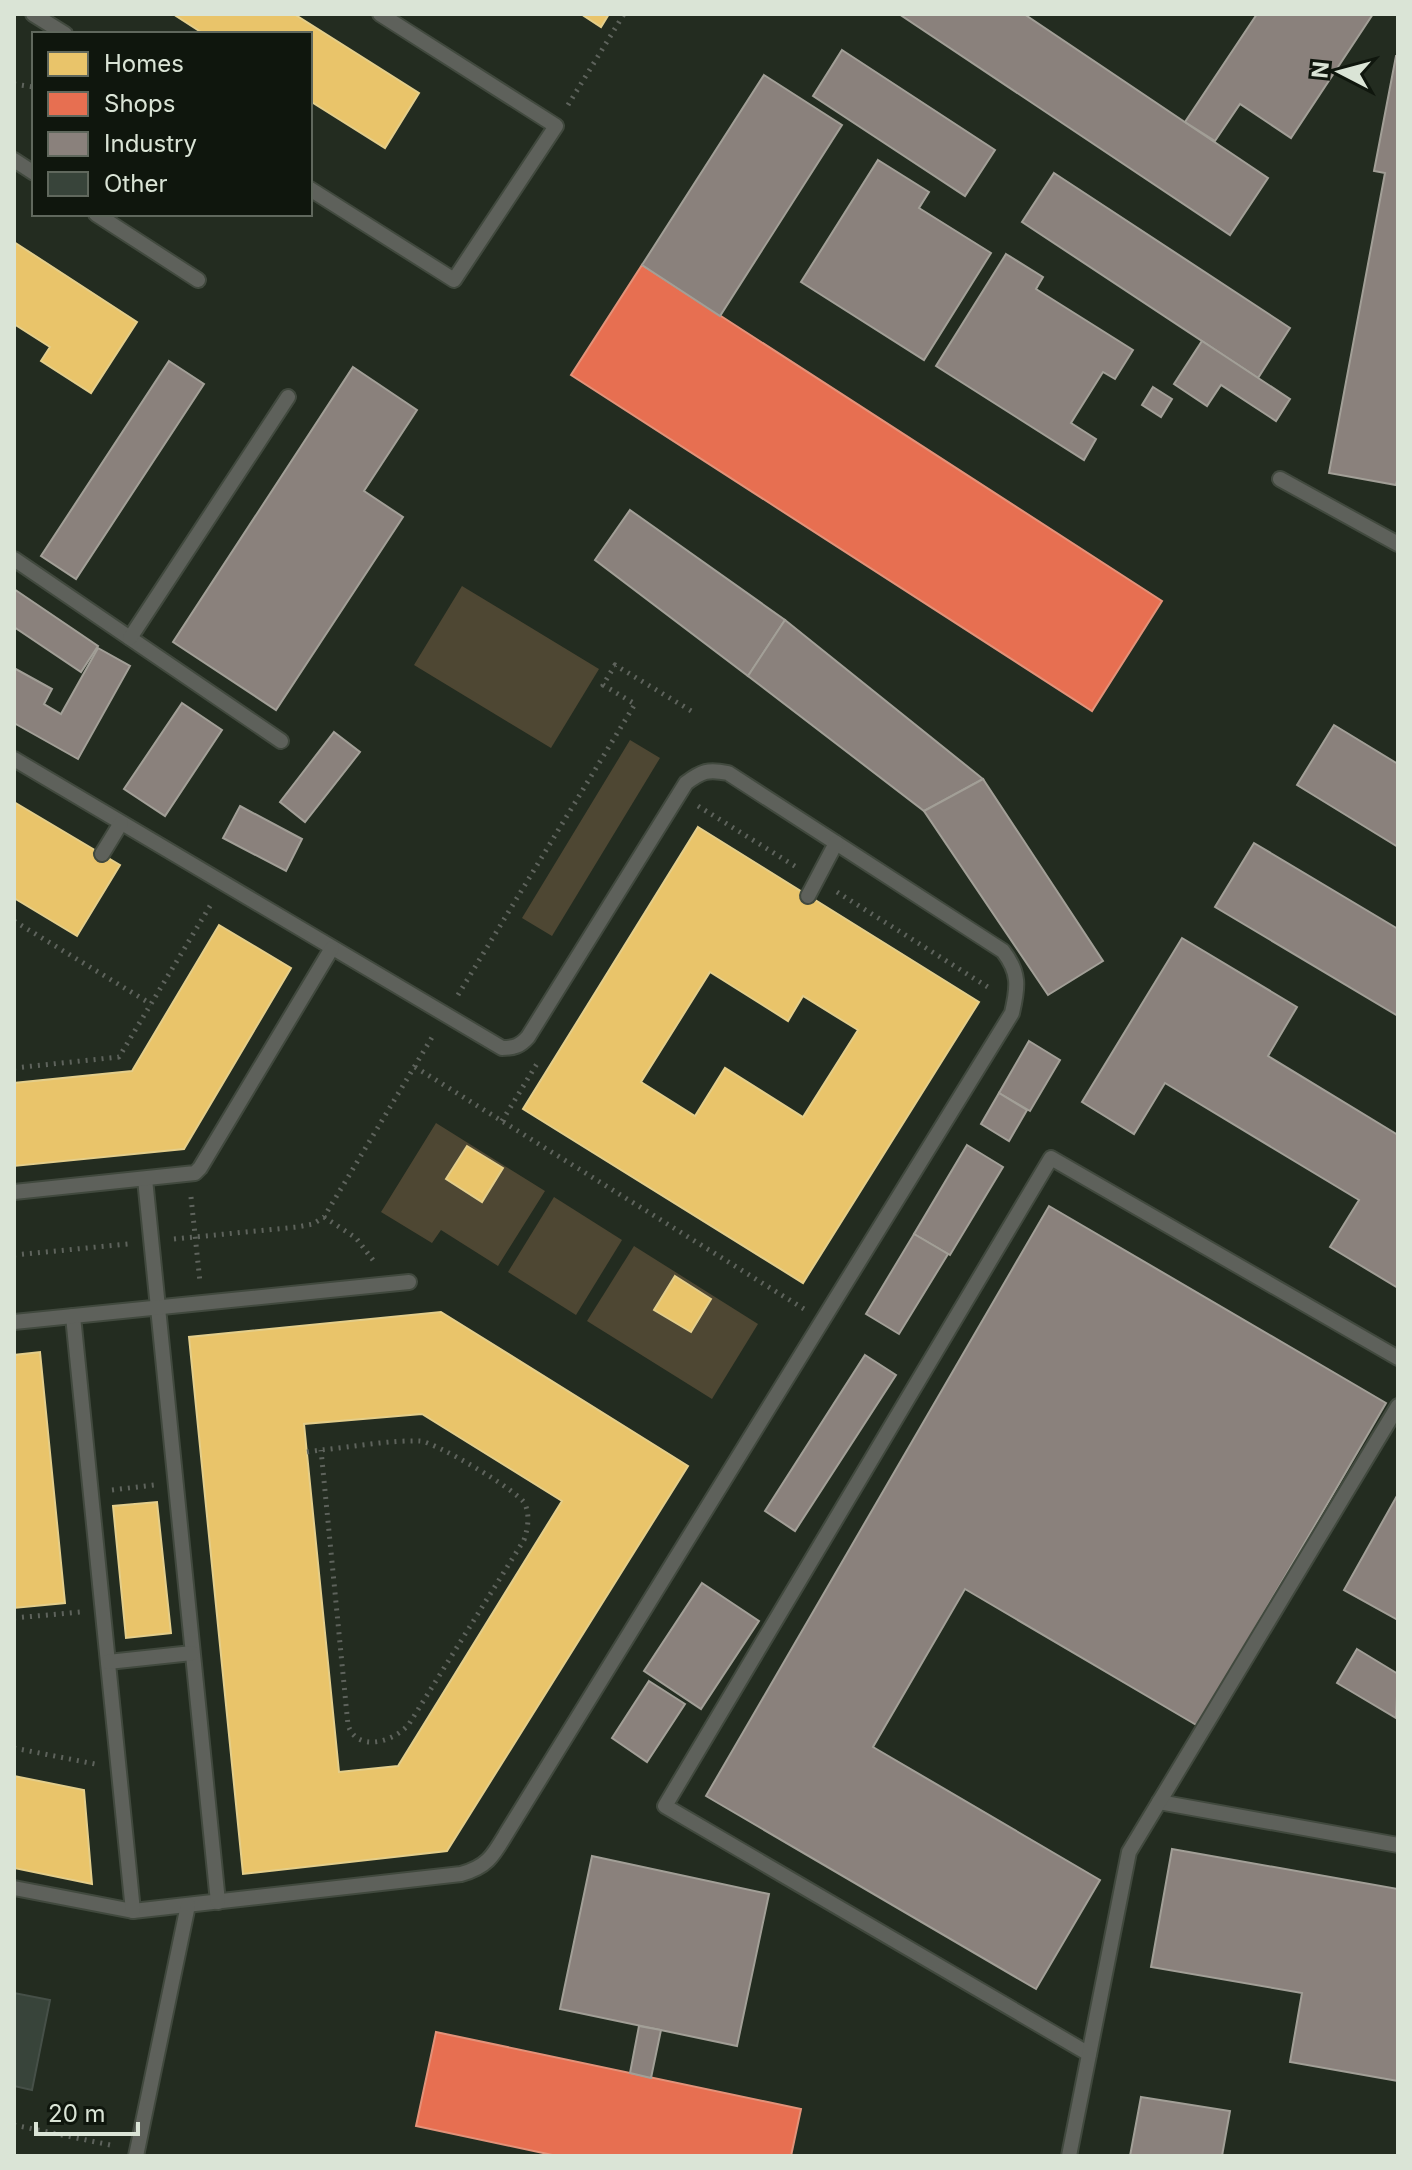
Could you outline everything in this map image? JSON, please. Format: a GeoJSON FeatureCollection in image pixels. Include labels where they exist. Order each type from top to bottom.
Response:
{"type":"FeatureCollection","features":[{"type":"Feature","properties":{"kind":"lane"},"geometry":{"type":"LineString","coordinates":[[33,14],[62,32]]}},
{"type":"Feature","properties":{"kind":"lane"},"geometry":{"type":"LineString","coordinates":[[312,190],[454,280],[556,126],[380,14]]}},
{"type":"Feature","properties":{"kind":"lane"},"geometry":{"type":"LineString","coordinates":[[14,160],[32,172]]}},
{"type":"Feature","properties":{"kind":"lane"},"geometry":{"type":"LineString","coordinates":[[99,216],[198,280]]}},
{"type":"Feature","properties":{"kind":"lane"},"geometry":{"type":"LineString","coordinates":[[130,638],[288,397]]}},
{"type":"Feature","properties":{"kind":"lane"},"geometry":{"type":"LineString","coordinates":[[1280,479],[1398,544]]}},
{"type":"Feature","properties":{"kind":"lane"},"geometry":{"type":"LineString","coordinates":[[14,559],[281,741]]}},
{"type":"Feature","properties":{"kind":"lane"},"geometry":{"type":"LineString","coordinates":[[14,759],[502,1048],[514,1048],[528,1037],[686,783],[708,770],[728,773],[1003,951],[1012,962],[1017,989],[1012,1013],[492,1856],[475,1870],[461,1874],[133,1911],[14,1888]]}},
{"type":"Feature","properties":{"kind":"lane"},"geometry":{"type":"LineString","coordinates":[[102,854],[121,823]]}},
{"type":"Feature","properties":{"kind":"lane"},"geometry":{"type":"LineString","coordinates":[[808,896],[836,843]]}},
{"type":"Feature","properties":{"kind":"lane"},"geometry":{"type":"LineString","coordinates":[[14,1192],[195,1173],[332,948]]}},
{"type":"Feature","properties":{"kind":"lane"},"geometry":{"type":"LineString","coordinates":[[1089,2054],[665,1806],[1051,1158],[1398,1358]]}},
{"type":"Feature","properties":{"kind":"lane"},"geometry":{"type":"LineString","coordinates":[[145,1179],[218,1902]]}},
{"type":"Feature","properties":{"kind":"lane"},"geometry":{"type":"LineString","coordinates":[[14,1322],[409,1282]]}},
{"type":"Feature","properties":{"kind":"lane"},"geometry":{"type":"LineString","coordinates":[[73,1316],[133,1911]]}},
{"type":"Feature","properties":{"kind":"lane"},"geometry":{"type":"LineString","coordinates":[[1069,2156],[1129,1852],[1398,1406]]}},
{"type":"Feature","properties":{"kind":"lane"},"geometry":{"type":"LineString","coordinates":[[108,1662],[192,1653]]}},
{"type":"Feature","properties":{"kind":"lane"},"geometry":{"type":"LineString","coordinates":[[1159,1802],[1398,1845]]}},
{"type":"Feature","properties":{"kind":"lane"},"geometry":{"type":"LineString","coordinates":[[136,2154],[188,1905]]}},
{"type":"Feature","properties":{"kind":"path"},"geometry":{"type":"LineString","coordinates":[[556,126],[624,14]]}},
{"type":"Feature","properties":{"kind":"path"},"geometry":{"type":"LineString","coordinates":[[297,1227],[313,1224],[324,1217],[635,704],[603,685],[615,665],[693,712]]}},
{"type":"Feature","properties":{"kind":"path"},"geometry":{"type":"LineString","coordinates":[[690,819],[698,805],[1000,994]]}},
{"type":"Feature","properties":{"kind":"path"},"geometry":{"type":"LineString","coordinates":[[14,1068],[119,1057],[224,883]]}},
{"type":"Feature","properties":{"kind":"path"},"geometry":{"type":"LineString","coordinates":[[14,921],[151,1004]]}},
{"type":"Feature","properties":{"kind":"path"},"geometry":{"type":"LineString","coordinates":[[502,1121],[543,1055]]}},
{"type":"Feature","properties":{"kind":"path"},"geometry":{"type":"LineString","coordinates":[[415,1067],[804,1309],[812,1296]]}},
{"type":"Feature","properties":{"kind":"path"},"geometry":{"type":"LineString","coordinates":[[189,1175],[202,1303]]}},
{"type":"Feature","properties":{"kind":"path"},"geometry":{"type":"LineString","coordinates":[[324,1217],[349,1232],[364,1246],[387,1284]]}},
{"type":"Feature","properties":{"kind":"path"},"geometry":{"type":"LineString","coordinates":[[307,1452],[321,1450],[407,1442],[431,1443],[520,1497],[528,1515],[524,1540],[409,1724],[402,1733],[384,1740],[365,1742],[357,1739],[348,1725],[321,1450]]}},
{"type":"Feature","properties":{"kind":"path"},"geometry":{"type":"LineString","coordinates":[[91,1492],[175,1483]]}},
{"type":"Feature","properties":{"kind":"path"},"geometry":{"type":"LineString","coordinates":[[14,1618],[103,1609]]}},
{"type":"Feature","properties":{"kind":"path"},"geometry":{"type":"LineString","coordinates":[[14,1748],[119,1768]]}},
{"type":"Feature","properties":{"kind":"path"},"geometry":{"type":"LineString","coordinates":[[14,2125],[136,2154]]}},
{"type":"Feature","properties":{"kind":"shaded area"},"geometry":{"type":"Polygon","coordinates":[[[462,586],[599,669],[551,748],[414,665],[462,586]]]}},
{"type":"Feature","properties":{"kind":"shaded area"},"geometry":{"type":"Polygon","coordinates":[[[630,740],[660,758],[552,936],[522,918],[630,740]]]}},
{"type":"Feature","properties":{"kind":"shaded area"},"geometry":{"type":"Polygon","coordinates":[[[436,1123],[545,1191],[498,1266],[441,1230],[432,1243],[381,1212],[436,1123]]]}},
{"type":"Feature","properties":{"kind":"shaded area"},"geometry":{"type":"Polygon","coordinates":[[[554,1197],[622,1240],[576,1315],[508,1272],[554,1197]]]}},
{"type":"Feature","properties":{"kind":"shaded area"},"geometry":{"type":"Polygon","coordinates":[[[634,1246],[758,1324],[712,1399],[587,1321],[634,1246]]]}},
{"type":"Feature","properties":{"kind":"building: Homes"},"geometry":{"type":"Polygon","coordinates":[[[173,14],[294,14],[419,93],[385,148],[312,102],[312,32],[201,32],[173,14]]]}},
{"type":"Feature","properties":{"kind":"building: Homes"},"geometry":{"type":"Polygon","coordinates":[[[581,14],[609,14],[601,27],[581,14]]]}},
{"type":"Feature","properties":{"kind":"building: Homes"},"geometry":{"type":"Polygon","coordinates":[[[14,242],[137,322],[91,393],[41,361],[50,347],[14,324],[14,242]]]}},
{"type":"Feature","properties":{"kind":"building: Homes"},"geometry":{"type":"Polygon","coordinates":[[[14,802],[120,865],[77,936],[14,898],[14,802]]]}},
{"type":"Feature","properties":{"kind":"building: Homes"},"geometry":{"type":"Polygon","coordinates":[[[698,827],[979,1002],[803,1283],[523,1109],[698,827]],[[710,972],[641,1082],[695,1116],[725,1068],[803,1117],[858,1030],[803,996],[788,1021],[710,972]]]}},
{"type":"Feature","properties":{"kind":"building: Homes"},"geometry":{"type":"Polygon","coordinates":[[[219,925],[291,968],[184,1149],[14,1166],[14,1083],[132,1071],[219,925]]]}},
{"type":"Feature","properties":{"kind":"building: Homes"},"geometry":{"type":"Polygon","coordinates":[[[467,1146],[503,1168],[482,1202],[446,1179],[467,1146]]]}},
{"type":"Feature","properties":{"kind":"building: Homes"},"geometry":{"type":"Polygon","coordinates":[[[675,1276],[711,1299],[691,1332],[654,1310],[675,1276]]]}},
{"type":"Feature","properties":{"kind":"building: Homes"},"geometry":{"type":"Polygon","coordinates":[[[441,1312],[688,1466],[447,1851],[243,1874],[189,1337],[441,1312]],[[422,1414],[304,1424],[339,1772],[398,1766],[562,1501],[422,1414]]]}},
{"type":"Feature","properties":{"kind":"building: Homes"},"geometry":{"type":"Polygon","coordinates":[[[40,1352],[65,1603],[14,1608],[14,1355],[40,1352]]]}},
{"type":"Feature","properties":{"kind":"building: Homes"},"geometry":{"type":"Polygon","coordinates":[[[157,1502],[171,1633],[126,1638],[113,1506],[157,1502]]]}},
{"type":"Feature","properties":{"kind":"building: Homes"},"geometry":{"type":"Polygon","coordinates":[[[14,1776],[84,1790],[92,1884],[14,1868],[14,1776]]]}},
{"type":"Feature","properties":{"kind":"building: Shops"},"geometry":{"type":"Polygon","coordinates":[[[642,265],[1162,601],[1092,711],[571,375],[642,265]]]}},
{"type":"Feature","properties":{"kind":"building: Shops"},"geometry":{"type":"Polygon","coordinates":[[[436,2032],[801,2109],[791,2156],[557,2156],[416,2126],[436,2032]]]}},
{"type":"Feature","properties":{"kind":"building: Industry"},"geometry":{"type":"Polygon","coordinates":[[[899,14],[1024,14],[1268,178],[1230,235],[899,14]]]}},
{"type":"Feature","properties":{"kind":"building: Industry"},"geometry":{"type":"Polygon","coordinates":[[[1257,14],[1373,14],[1291,138],[1240,104],[1215,141],[1185,122],[1257,14]]]}},
{"type":"Feature","properties":{"kind":"building: Industry"},"geometry":{"type":"Polygon","coordinates":[[[842,50],[995,150],[965,196],[813,96],[842,50]]]}},
{"type":"Feature","properties":{"kind":"building: Industry"},"geometry":{"type":"Polygon","coordinates":[[[1396,56],[1396,485],[1329,473],[1385,173],[1374,171],[1396,56]]]}},
{"type":"Feature","properties":{"kind":"building: Industry"},"geometry":{"type":"Polygon","coordinates":[[[764,75],[842,125],[720,316],[642,265],[764,75]]]}},
{"type":"Feature","properties":{"kind":"building: Industry"},"geometry":{"type":"Polygon","coordinates":[[[878,160],[929,192],[919,208],[991,253],[924,360],[801,282],[878,160]]]}},
{"type":"Feature","properties":{"kind":"building: Industry"},"geometry":{"type":"Polygon","coordinates":[[[1054,173],[1290,328],[1258,378],[1022,222],[1054,173]]]}},
{"type":"Feature","properties":{"kind":"building: Industry"},"geometry":{"type":"Polygon","coordinates":[[[1006,254],[1043,277],[1036,289],[1133,350],[1115,379],[1103,372],[1071,423],[1096,439],[1084,460],[936,366],[1006,254]]]}},
{"type":"Feature","properties":{"kind":"building: Industry"},"geometry":{"type":"Polygon","coordinates":[[[1202,341],[1290,399],[1276,421],[1221,385],[1207,406],[1174,384],[1202,341]]]}},
{"type":"Feature","properties":{"kind":"building: Industry"},"geometry":{"type":"Polygon","coordinates":[[[169,361],[204,384],[76,579],[41,556],[169,361]]]}},
{"type":"Feature","properties":{"kind":"building: Industry"},"geometry":{"type":"Polygon","coordinates":[[[353,367],[417,410],[364,491],[403,517],[276,710],[173,642],[353,367]]]}},
{"type":"Feature","properties":{"kind":"building: Industry"},"geometry":{"type":"Polygon","coordinates":[[[1153,387],[1172,399],[1161,417],[1142,405],[1153,387]]]}},
{"type":"Feature","properties":{"kind":"building: Industry"},"geometry":{"type":"Polygon","coordinates":[[[630,510],[785,620],[748,676],[595,560],[630,510]]]}},
{"type":"Feature","properties":{"kind":"building: Industry"},"geometry":{"type":"Polygon","coordinates":[[[14,589],[98,646],[81,672],[14,627],[14,589]]]}},
{"type":"Feature","properties":{"kind":"building: Industry"},"geometry":{"type":"Polygon","coordinates":[[[785,620],[983,779],[924,811],[748,676],[785,620]]]}},
{"type":"Feature","properties":{"kind":"building: Industry"},"geometry":{"type":"Polygon","coordinates":[[[98,648],[130,666],[78,759],[14,723],[14,668],[52,689],[44,704],[61,714],[98,648]]]}},
{"type":"Feature","properties":{"kind":"building: Industry"},"geometry":{"type":"Polygon","coordinates":[[[182,703],[222,730],[165,816],[124,789],[182,703]]]}},
{"type":"Feature","properties":{"kind":"building: Industry"},"geometry":{"type":"Polygon","coordinates":[[[1334,725],[1398,764],[1398,847],[1297,785],[1334,725]]]}},
{"type":"Feature","properties":{"kind":"building: Industry"},"geometry":{"type":"Polygon","coordinates":[[[334,732],[360,752],[305,822],[280,802],[334,732]]]}},
{"type":"Feature","properties":{"kind":"building: Industry"},"geometry":{"type":"Polygon","coordinates":[[[983,779],[1103,961],[1048,995],[924,811],[983,779]]]}},
{"type":"Feature","properties":{"kind":"building: Industry"},"geometry":{"type":"Polygon","coordinates":[[[240,806],[302,839],[286,871],[223,838],[240,806]]]}},
{"type":"Feature","properties":{"kind":"building: Industry"},"geometry":{"type":"Polygon","coordinates":[[[1254,843],[1398,929],[1398,1016],[1215,907],[1254,843]]]}},
{"type":"Feature","properties":{"kind":"building: Industry"},"geometry":{"type":"Polygon","coordinates":[[[1182,938],[1297,1007],[1268,1056],[1398,1135],[1398,1288],[1330,1247],[1359,1200],[1165,1083],[1134,1134],[1082,1102],[1182,938]]]}},
{"type":"Feature","properties":{"kind":"building: Industry"},"geometry":{"type":"Polygon","coordinates":[[[1029,1041],[1060,1060],[1030,1111],[999,1093],[1029,1041]]]}},
{"type":"Feature","properties":{"kind":"building: Industry"},"geometry":{"type":"Polygon","coordinates":[[[999,1093],[1027,1110],[1009,1141],[981,1124],[999,1093]]]}},
{"type":"Feature","properties":{"kind":"building: Industry"},"geometry":{"type":"Polygon","coordinates":[[[967,1145],[1003,1167],[950,1255],[914,1234],[967,1145]]]}},
{"type":"Feature","properties":{"kind":"building: Industry"},"geometry":{"type":"Polygon","coordinates":[[[1049,1206],[1386,1403],[1198,1726],[965,1589],[873,1747],[1100,1880],[1036,1989],[706,1796],[1049,1206]]]}},
{"type":"Feature","properties":{"kind":"building: Industry"},"geometry":{"type":"Polygon","coordinates":[[[914,1234],[948,1254],[899,1334],[866,1314],[914,1234]]]}},
{"type":"Feature","properties":{"kind":"building: Industry"},"geometry":{"type":"Polygon","coordinates":[[[865,1355],[896,1375],[795,1531],[765,1511],[865,1355]]]}},
{"type":"Feature","properties":{"kind":"building: Industry"},"geometry":{"type":"Polygon","coordinates":[[[1398,1494],[1398,1620],[1344,1590],[1398,1494]]]}},
{"type":"Feature","properties":{"kind":"building: Industry"},"geometry":{"type":"Polygon","coordinates":[[[702,1583],[759,1621],[701,1709],[644,1671],[702,1583]]]}},
{"type":"Feature","properties":{"kind":"building: Industry"},"geometry":{"type":"Polygon","coordinates":[[[1357,1649],[1398,1674],[1396,1718],[1337,1683],[1357,1649]]]}},
{"type":"Feature","properties":{"kind":"building: Industry"},"geometry":{"type":"Polygon","coordinates":[[[649,1681],[685,1704],[647,1762],[612,1738],[649,1681]]]}},
{"type":"Feature","properties":{"kind":"building: Industry"},"geometry":{"type":"Polygon","coordinates":[[[1172,1849],[1398,1889],[1398,2081],[1290,2062],[1302,1993],[1151,1967],[1172,1849]]]}},
{"type":"Feature","properties":{"kind":"building: Industry"},"geometry":{"type":"Polygon","coordinates":[[[592,1856],[769,1894],[737,2046],[560,2009],[592,1856]]]}},
{"type":"Feature","properties":{"kind":"building: Industry"},"geometry":{"type":"Polygon","coordinates":[[[639,2026],[661,2030],[651,2078],[630,2073],[639,2026]]]}},
{"type":"Feature","properties":{"kind":"building: Industry"},"geometry":{"type":"Polygon","coordinates":[[[1141,2097],[1230,2111],[1222,2156],[1130,2156],[1141,2097]]]}},
{"type":"Feature","properties":{"kind":"building: Other"},"geometry":{"type":"Polygon","coordinates":[[[14,1993],[50,2000],[32,2090],[14,2086],[14,1993]]]}}]}
